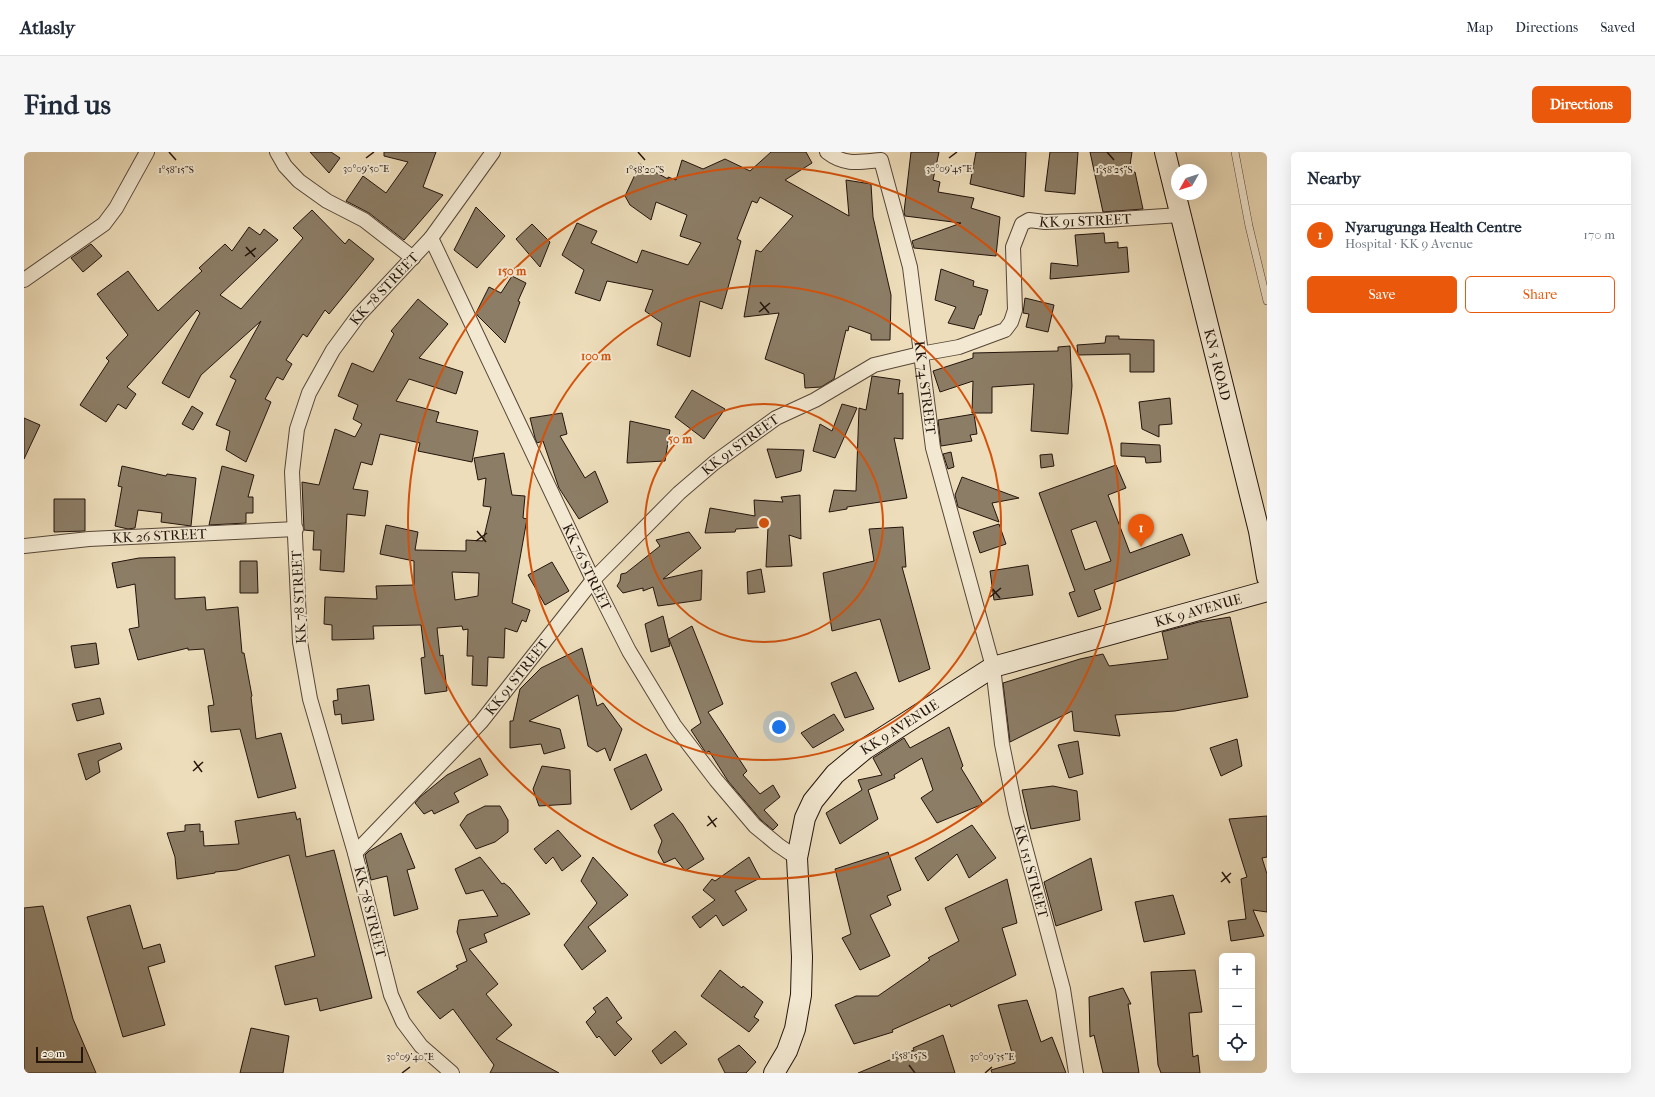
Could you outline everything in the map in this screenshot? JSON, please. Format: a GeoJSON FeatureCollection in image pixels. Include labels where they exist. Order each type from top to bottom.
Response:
{"type":"FeatureCollection","features":[{"type":"Feature","properties":{"kind":"main road","name":"KN 5 ROAD"},"geometry":{"type":"LineString","coordinates":[[1165,152],[1259,530],[1267,577]]}},
{"type":"Feature","properties":{"kind":"main road","name":"KK 9 AVENUE"},"geometry":{"type":"LineString","coordinates":[[774,1073],[788,1051],[795,1029],[801,995],[802,957],[797,858],[805,818],[813,801],[835,774],[865,749],[993,667],[1267,591]]}},
{"type":"Feature","properties":{"kind":"street"},"geometry":{"type":"LineString","coordinates":[[24,280],[104,224],[116,208],[147,152]]}},
{"type":"Feature","properties":{"kind":"street"},"geometry":{"type":"LineString","coordinates":[[277,152],[286,166],[299,181],[327,201],[364,220],[413,258]]}},
{"type":"Feature","properties":{"kind":"street","name":"KK 78 STREET"},"geometry":{"type":"LineString","coordinates":[[452,1073],[421,1046],[403,1022],[391,995],[355,853],[310,698],[300,642],[296,529],[292,472],[297,428],[309,393],[333,350],[354,322],[431,238],[493,152]]}},
{"type":"Feature","properties":{"kind":"street","name":"KK 74 STREET"},"geometry":{"type":"LineString","coordinates":[[827,152],[837,160],[852,163],[880,156],[910,267],[933,448],[993,667]]}},
{"type":"Feature","properties":{"kind":"street","name":"KK 91 STREET"},"geometry":{"type":"LineString","coordinates":[[355,853],[481,722],[592,580],[678,493],[714,462],[776,418],[815,400],[874,365],[958,347],[1005,330],[1011,322],[1015,310],[1013,247],[1022,224],[1029,220],[1045,222],[1109,220],[1180,215]]}},
{"type":"Feature","properties":{"kind":"street","name":"KK 76 STREET"},"geometry":{"type":"LineString","coordinates":[[431,238],[592,580],[629,651],[674,725],[716,780],[755,826],[797,858]]}},
{"type":"Feature","properties":{"kind":"street","name":"KK 26 STREET"},"geometry":{"type":"LineString","coordinates":[[24,546],[89,539],[296,529]]}},
{"type":"Feature","properties":{"kind":"street","name":"KK 151 STREET"},"geometry":{"type":"LineString","coordinates":[[993,667],[1002,744],[1016,813],[1063,989],[1076,1073]]}},
{"type":"Feature","properties":{"kind":"lane"},"geometry":{"type":"LineString","coordinates":[[1235,152],[1249,226],[1267,301]]}},
{"type":"Feature","properties":{"kind":"building"},"geometry":{"type":"Polygon","coordinates":[[[310,152],[331,152],[340,158],[329,173],[310,152]]]}},
{"type":"Feature","properties":{"kind":"building"},"geometry":{"type":"Polygon","coordinates":[[[384,152],[436,152],[423,187],[443,195],[404,240],[369,213],[346,201],[363,176],[386,193],[408,162],[384,156],[384,152]]]}},
{"type":"Feature","properties":{"kind":"building"},"geometry":{"type":"Polygon","coordinates":[[[771,152],[806,152],[812,163],[785,180],[849,216],[846,180],[871,184],[873,217],[891,295],[890,340],[871,340],[871,334],[849,326],[848,331],[846,330],[834,379],[821,387],[805,388],[804,374],[765,359],[779,313],[744,317],[756,250],[761,252],[793,216],[760,197],[757,203],[752,201],[737,239],[741,241],[722,309],[700,301],[690,357],[657,345],[662,323],[645,311],[653,290],[607,281],[600,301],[575,293],[584,270],[562,255],[577,223],[597,231],[591,243],[637,263],[642,250],[688,265],[701,243],[680,236],[687,215],[656,202],[651,220],[630,205],[625,196],[640,164],[668,179],[668,177],[676,180],[682,160],[703,169],[725,159],[750,171],[771,152]]]}},
{"type":"Feature","properties":{"kind":"building"},"geometry":{"type":"Polygon","coordinates":[[[911,152],[939,152],[933,180],[940,182],[938,192],[974,198],[971,208],[1000,217],[996,256],[914,248],[912,241],[961,223],[905,216],[904,212],[911,152]]]}},
{"type":"Feature","properties":{"kind":"building"},"geometry":{"type":"Polygon","coordinates":[[[976,152],[1026,152],[1024,197],[970,184],[976,152]]]}},
{"type":"Feature","properties":{"kind":"building"},"geometry":{"type":"Polygon","coordinates":[[[1050,152],[1078,152],[1075,194],[1045,191],[1050,152]]]}},
{"type":"Feature","properties":{"kind":"building"},"geometry":{"type":"Polygon","coordinates":[[[1090,152],[1132,152],[1129,172],[1135,172],[1143,209],[1103,212],[1090,152]]]}},
{"type":"Feature","properties":{"kind":"building"},"geometry":{"type":"Polygon","coordinates":[[[476,207],[505,236],[477,268],[454,250],[476,207]]]}},
{"type":"Feature","properties":{"kind":"building"},"geometry":{"type":"Polygon","coordinates":[[[312,210],[345,244],[349,239],[374,259],[329,314],[325,310],[307,337],[303,334],[286,360],[292,364],[283,380],[277,377],[265,399],[271,402],[246,462],[226,450],[230,431],[216,425],[236,380],[230,377],[261,321],[201,375],[189,398],[162,383],[200,313],[197,310],[127,387],[136,394],[126,409],[118,404],[106,422],[80,405],[109,361],[106,358],[128,335],[97,294],[128,271],[158,311],[202,271],[199,268],[225,244],[232,251],[249,227],[260,235],[264,229],[278,240],[220,295],[241,309],[303,238],[293,228],[312,210]]]}},
{"type":"Feature","properties":{"kind":"building"},"geometry":{"type":"Polygon","coordinates":[[[532,224],[550,242],[540,267],[516,239],[532,224]]]}},
{"type":"Feature","properties":{"kind":"building"},"geometry":{"type":"Polygon","coordinates":[[[1104,233],[1105,243],[1118,242],[1118,248],[1127,247],[1129,272],[1050,279],[1051,263],[1078,266],[1075,235],[1104,233]]]}},
{"type":"Feature","properties":{"kind":"building"},"geometry":{"type":"Polygon","coordinates":[[[91,244],[102,256],[83,272],[71,258],[91,244]]]}},
{"type":"Feature","properties":{"kind":"building"},"geometry":{"type":"Polygon","coordinates":[[[941,269],[974,281],[973,286],[988,290],[981,315],[979,315],[974,329],[948,323],[956,307],[935,300],[941,269]]]}},
{"type":"Feature","properties":{"kind":"building"},"geometry":{"type":"Polygon","coordinates":[[[512,276],[526,283],[518,301],[520,302],[505,343],[476,313],[489,287],[501,293],[512,276]]]}},
{"type":"Feature","properties":{"kind":"building"},"geometry":{"type":"Polygon","coordinates":[[[1025,298],[1054,305],[1048,332],[1026,327],[1029,314],[1023,313],[1025,298]]]}},
{"type":"Feature","properties":{"kind":"building"},"geometry":{"type":"Polygon","coordinates":[[[418,299],[448,324],[419,358],[463,372],[456,394],[409,379],[396,401],[439,412],[436,422],[478,431],[472,462],[418,451],[420,443],[380,434],[372,465],[361,462],[353,489],[368,491],[365,516],[347,514],[344,572],[320,570],[321,550],[313,550],[314,531],[304,530],[302,482],[319,485],[335,429],[355,437],[362,424],[353,419],[358,405],[338,396],[352,363],[373,372],[394,334],[391,331],[418,299]]]}},
{"type":"Feature","properties":{"kind":"building"},"geometry":{"type":"Polygon","coordinates":[[[1106,336],[1119,336],[1119,339],[1154,340],[1154,372],[1130,372],[1130,354],[1078,355],[1077,345],[1105,343],[1106,336]]]}},
{"type":"Feature","properties":{"kind":"building"},"geometry":{"type":"Polygon","coordinates":[[[1070,346],[1072,386],[1068,434],[1031,431],[1034,384],[992,387],[992,413],[972,413],[973,381],[940,392],[933,371],[973,358],[973,353],[1058,351],[1058,347],[1070,346]]]}},
{"type":"Feature","properties":{"kind":"building"},"geometry":{"type":"Polygon","coordinates":[[[872,376],[900,380],[898,394],[903,393],[903,439],[894,438],[907,498],[847,507],[847,509],[829,512],[834,490],[856,491],[859,408],[866,410],[872,376]]]}},
{"type":"Feature","properties":{"kind":"building"},"geometry":{"type":"Polygon","coordinates":[[[692,390],[725,409],[704,439],[675,417],[692,390]]]}},
{"type":"Feature","properties":{"kind":"building"},"geometry":{"type":"Polygon","coordinates":[[[1170,398],[1172,424],[1159,425],[1159,437],[1142,429],[1139,402],[1170,398]]]}},
{"type":"Feature","properties":{"kind":"building"},"geometry":{"type":"Polygon","coordinates":[[[842,404],[857,408],[835,458],[813,451],[820,424],[832,431],[842,404]]]}},
{"type":"Feature","properties":{"kind":"building"},"geometry":{"type":"Polygon","coordinates":[[[192,406],[203,413],[193,430],[182,424],[192,406]]]}},
{"type":"Feature","properties":{"kind":"building"},"geometry":{"type":"Polygon","coordinates":[[[562,413],[567,434],[560,436],[585,478],[595,471],[608,502],[579,519],[559,488],[543,441],[537,443],[530,418],[562,413]]]}},
{"type":"Feature","properties":{"kind":"building"},"geometry":{"type":"Polygon","coordinates":[[[974,414],[977,434],[970,435],[972,441],[941,446],[938,420],[974,414]]]}},
{"type":"Feature","properties":{"kind":"building"},"geometry":{"type":"Polygon","coordinates":[[[24,418],[40,425],[24,459],[24,418]]]}},
{"type":"Feature","properties":{"kind":"building"},"geometry":{"type":"Polygon","coordinates":[[[630,421],[670,430],[665,461],[627,463],[630,421]]]}},
{"type":"Feature","properties":{"kind":"building"},"geometry":{"type":"Polygon","coordinates":[[[1121,443],[1160,445],[1161,462],[1146,463],[1145,457],[1121,456],[1121,443]]]}},
{"type":"Feature","properties":{"kind":"building"},"geometry":{"type":"Polygon","coordinates":[[[767,449],[804,450],[801,471],[776,478],[767,449]]]}},
{"type":"Feature","properties":{"kind":"building"},"geometry":{"type":"Polygon","coordinates":[[[951,452],[954,467],[948,469],[943,454],[951,452]]]}},
{"type":"Feature","properties":{"kind":"building"},"geometry":{"type":"Polygon","coordinates":[[[504,453],[512,495],[525,496],[523,518],[527,519],[512,603],[530,610],[526,622],[522,620],[517,632],[505,628],[504,658],[488,657],[487,686],[472,685],[473,656],[467,656],[468,629],[463,630],[462,626],[437,628],[440,656],[443,655],[447,691],[425,694],[421,658],[425,657],[421,625],[373,626],[374,639],[332,640],[332,625],[324,624],[325,597],[377,599],[376,586],[414,585],[414,561],[380,554],[386,525],[418,532],[415,550],[466,551],[466,540],[483,541],[491,507],[483,506],[486,478],[478,480],[474,458],[504,453]],[[452,572],[455,600],[478,596],[479,573],[452,572]]]}},
{"type":"Feature","properties":{"kind":"building"},"geometry":{"type":"Polygon","coordinates":[[[1052,454],[1054,466],[1041,468],[1040,455],[1052,454]]]}},
{"type":"Feature","properties":{"kind":"building"},"geometry":{"type":"Polygon","coordinates":[[[1116,465],[1126,488],[1108,495],[1130,553],[1182,534],[1190,555],[1094,590],[1101,609],[1078,617],[1069,593],[1075,591],[1039,493],[1116,465]],[[1096,521],[1071,530],[1085,570],[1111,561],[1096,521]]]}},
{"type":"Feature","properties":{"kind":"building"},"geometry":{"type":"Polygon","coordinates":[[[122,466],[166,476],[167,474],[196,478],[191,526],[161,522],[162,513],[138,510],[135,528],[128,529],[115,526],[122,487],[118,486],[122,466]]]}},
{"type":"Feature","properties":{"kind":"building"},"geometry":{"type":"Polygon","coordinates":[[[222,466],[254,475],[248,497],[253,497],[253,513],[246,513],[246,523],[209,525],[222,466]]]}},
{"type":"Feature","properties":{"kind":"building"},"geometry":{"type":"Polygon","coordinates":[[[962,477],[1019,498],[992,503],[999,522],[958,507],[955,495],[962,477]]]}},
{"type":"Feature","properties":{"kind":"building"},"geometry":{"type":"Polygon","coordinates":[[[800,495],[801,539],[789,535],[792,566],[766,567],[768,527],[736,529],[735,532],[705,533],[710,508],[755,516],[754,500],[783,502],[781,497],[800,495]]]}},
{"type":"Feature","properties":{"kind":"building"},"geometry":{"type":"Polygon","coordinates":[[[54,499],[85,499],[85,531],[54,532],[54,499]]]}},
{"type":"Feature","properties":{"kind":"building"},"geometry":{"type":"Polygon","coordinates":[[[999,524],[1006,544],[980,553],[973,532],[999,524]]]}},
{"type":"Feature","properties":{"kind":"building"},"geometry":{"type":"Polygon","coordinates":[[[903,527],[906,567],[902,567],[930,669],[899,682],[880,619],[832,631],[823,573],[874,561],[869,529],[903,527]]]}},
{"type":"Feature","properties":{"kind":"building"},"geometry":{"type":"Polygon","coordinates":[[[689,532],[701,548],[663,579],[702,570],[701,600],[658,606],[653,587],[643,591],[643,588],[623,593],[617,586],[620,581],[621,574],[626,573],[660,546],[656,540],[689,532]]]}},
{"type":"Feature","properties":{"kind":"building"},"geometry":{"type":"Polygon","coordinates":[[[175,557],[175,599],[205,597],[206,610],[238,607],[242,653],[244,653],[252,696],[256,739],[281,733],[296,788],[258,798],[240,729],[211,732],[208,706],[214,705],[204,649],[188,650],[188,648],[138,660],[129,629],[139,627],[135,584],[117,588],[112,563],[139,558],[175,557]]]}},
{"type":"Feature","properties":{"kind":"building"},"geometry":{"type":"Polygon","coordinates":[[[240,561],[257,561],[258,593],[240,593],[240,561]]]}},
{"type":"Feature","properties":{"kind":"building"},"geometry":{"type":"Polygon","coordinates":[[[552,562],[569,591],[545,605],[528,575],[552,562]]]}},
{"type":"Feature","properties":{"kind":"building"},"geometry":{"type":"Polygon","coordinates":[[[1028,565],[1033,595],[994,600],[990,571],[1028,565]]]}},
{"type":"Feature","properties":{"kind":"building"},"geometry":{"type":"Polygon","coordinates":[[[761,569],[765,592],[748,594],[747,572],[761,569]]]}},
{"type":"Feature","properties":{"kind":"building"},"geometry":{"type":"Polygon","coordinates":[[[663,616],[670,646],[651,652],[645,624],[663,616]]]}},
{"type":"Feature","properties":{"kind":"building"},"geometry":{"type":"Polygon","coordinates":[[[1230,617],[1248,697],[1175,711],[1115,715],[1120,736],[1074,731],[1072,711],[1010,742],[1003,683],[1080,659],[1103,654],[1109,666],[1168,659],[1162,632],[1199,622],[1230,617]]]}},
{"type":"Feature","properties":{"kind":"building"},"geometry":{"type":"Polygon","coordinates":[[[692,626],[723,704],[708,712],[747,771],[743,775],[760,794],[773,785],[780,797],[764,810],[778,825],[773,830],[761,820],[728,781],[709,751],[706,753],[691,730],[701,723],[669,639],[692,626]]]}},
{"type":"Feature","properties":{"kind":"building"},"geometry":{"type":"Polygon","coordinates":[[[96,643],[99,664],[75,668],[71,646],[96,643]]]}},
{"type":"Feature","properties":{"kind":"building"},"geometry":{"type":"Polygon","coordinates":[[[582,648],[597,706],[603,703],[622,729],[610,761],[605,748],[597,752],[588,746],[578,695],[529,721],[560,729],[565,748],[544,754],[541,744],[510,748],[510,721],[513,721],[520,689],[541,668],[582,648]]]}},
{"type":"Feature","properties":{"kind":"building"},"geometry":{"type":"Polygon","coordinates":[[[856,672],[874,709],[845,718],[831,683],[856,672]]]}},
{"type":"Feature","properties":{"kind":"building"},"geometry":{"type":"Polygon","coordinates":[[[369,685],[374,720],[342,724],[341,714],[335,715],[333,701],[338,700],[337,689],[369,685]]]}},
{"type":"Feature","properties":{"kind":"building"},"geometry":{"type":"Polygon","coordinates":[[[100,698],[104,714],[77,721],[72,704],[100,698]]]}},
{"type":"Feature","properties":{"kind":"building"},"geometry":{"type":"Polygon","coordinates":[[[834,714],[844,730],[813,748],[801,733],[834,714]]]}},
{"type":"Feature","properties":{"kind":"building"},"geometry":{"type":"Polygon","coordinates":[[[949,727],[963,766],[961,768],[983,804],[937,823],[921,798],[933,790],[922,758],[894,775],[895,778],[868,790],[878,819],[840,844],[826,813],[862,790],[858,780],[882,775],[873,758],[904,738],[910,748],[949,727]]]}},
{"type":"Feature","properties":{"kind":"building"},"geometry":{"type":"Polygon","coordinates":[[[1237,739],[1242,766],[1221,776],[1210,748],[1237,739]]]}},
{"type":"Feature","properties":{"kind":"building"},"geometry":{"type":"Polygon","coordinates":[[[1078,741],[1083,774],[1069,778],[1058,745],[1078,741]]]}},
{"type":"Feature","properties":{"kind":"building"},"geometry":{"type":"Polygon","coordinates":[[[120,743],[122,749],[98,761],[100,772],[86,780],[78,754],[120,743]]]}},
{"type":"Feature","properties":{"kind":"building"},"geometry":{"type":"Polygon","coordinates":[[[646,754],[662,790],[631,810],[614,769],[646,754]]]}},
{"type":"Feature","properties":{"kind":"building"},"geometry":{"type":"Polygon","coordinates":[[[480,758],[488,775],[454,793],[459,802],[434,814],[432,810],[424,814],[415,803],[420,797],[447,775],[480,758]]]}},
{"type":"Feature","properties":{"kind":"building"},"geometry":{"type":"Polygon","coordinates":[[[542,766],[570,770],[571,804],[539,806],[533,789],[542,766]]]}},
{"type":"Feature","properties":{"kind":"building"},"geometry":{"type":"Polygon","coordinates":[[[1053,786],[1077,791],[1080,820],[1031,829],[1022,790],[1053,786]]]}},
{"type":"Feature","properties":{"kind":"building"},"geometry":{"type":"Polygon","coordinates":[[[485,806],[500,806],[508,820],[508,832],[495,842],[476,849],[460,825],[467,815],[485,806]]]}},
{"type":"Feature","properties":{"kind":"building"},"geometry":{"type":"Polygon","coordinates":[[[295,812],[297,820],[300,818],[306,857],[334,850],[372,998],[320,1011],[317,998],[285,1005],[275,966],[315,956],[289,855],[237,870],[215,872],[177,879],[175,857],[167,833],[185,831],[185,825],[200,824],[200,832],[203,831],[204,846],[239,844],[235,821],[295,812]]]}},
{"type":"Feature","properties":{"kind":"building"},"geometry":{"type":"Polygon","coordinates":[[[673,813],[682,824],[704,859],[685,871],[675,858],[664,863],[658,852],[662,841],[654,825],[673,813]]]}},
{"type":"Feature","properties":{"kind":"building"},"geometry":{"type":"Polygon","coordinates":[[[1267,816],[1267,857],[1262,858],[1267,874],[1267,912],[1253,910],[1264,936],[1231,941],[1228,921],[1246,919],[1241,879],[1247,877],[1229,819],[1267,816]]]}},
{"type":"Feature","properties":{"kind":"building"},"geometry":{"type":"Polygon","coordinates":[[[972,825],[996,858],[969,878],[957,854],[928,881],[915,858],[972,825]]]}},
{"type":"Feature","properties":{"kind":"building"},"geometry":{"type":"Polygon","coordinates":[[[558,830],[581,856],[562,871],[553,857],[546,864],[534,849],[558,830]]]}},
{"type":"Feature","properties":{"kind":"building"},"geometry":{"type":"Polygon","coordinates":[[[401,833],[415,868],[407,870],[418,909],[394,916],[387,876],[371,880],[365,855],[369,851],[401,833]]]}},
{"type":"Feature","properties":{"kind":"building"},"geometry":{"type":"Polygon","coordinates":[[[888,852],[901,890],[887,896],[891,905],[870,915],[890,956],[860,970],[842,938],[851,934],[835,869],[888,852]]]}},
{"type":"Feature","properties":{"kind":"building"},"geometry":{"type":"Polygon","coordinates":[[[480,857],[502,884],[504,883],[510,888],[530,914],[484,934],[487,942],[469,949],[498,984],[486,994],[512,1025],[496,1039],[559,1073],[490,1073],[494,1065],[453,1009],[440,1019],[417,992],[458,969],[456,966],[467,961],[457,932],[459,920],[498,916],[483,890],[466,894],[455,869],[480,857]]]}},
{"type":"Feature","properties":{"kind":"building"},"geometry":{"type":"Polygon","coordinates":[[[593,857],[628,895],[588,927],[606,951],[582,970],[564,945],[597,903],[581,881],[593,857]]]}},
{"type":"Feature","properties":{"kind":"building"},"geometry":{"type":"Polygon","coordinates":[[[749,857],[760,878],[735,891],[747,910],[723,926],[716,915],[700,928],[692,917],[715,900],[703,890],[712,879],[715,881],[749,857]]]}},
{"type":"Feature","properties":{"kind":"building"},"geometry":{"type":"Polygon","coordinates":[[[1091,858],[1102,910],[1056,926],[1044,882],[1091,858]]]}},
{"type":"Feature","properties":{"kind":"building"},"geometry":{"type":"Polygon","coordinates":[[[1007,879],[1017,923],[1002,928],[1016,975],[951,1007],[950,1004],[892,1030],[893,1032],[854,1044],[835,1005],[856,996],[878,996],[930,960],[928,958],[959,941],[945,908],[1007,879]]]}},
{"type":"Feature","properties":{"kind":"building"},"geometry":{"type":"Polygon","coordinates":[[[1173,895],[1185,934],[1144,942],[1135,902],[1173,895]]]}},
{"type":"Feature","properties":{"kind":"building"},"geometry":{"type":"Polygon","coordinates":[[[130,905],[143,949],[160,944],[165,962],[148,967],[165,1025],[123,1037],[87,917],[130,905]]]}},
{"type":"Feature","properties":{"kind":"building"},"geometry":{"type":"Polygon","coordinates":[[[43,906],[73,1019],[96,1073],[24,1073],[24,908],[43,906]]]}},
{"type":"Feature","properties":{"kind":"building"},"geometry":{"type":"Polygon","coordinates":[[[720,970],[742,988],[743,986],[763,1002],[754,1017],[759,1020],[749,1032],[701,996],[720,970]]]}},
{"type":"Feature","properties":{"kind":"building"},"geometry":{"type":"Polygon","coordinates":[[[1195,970],[1202,1012],[1189,1013],[1193,1057],[1198,1055],[1200,1073],[1161,1073],[1158,1065],[1151,972],[1195,970]]]}},
{"type":"Feature","properties":{"kind":"building"},"geometry":{"type":"Polygon","coordinates":[[[1123,988],[1131,1004],[1128,1004],[1139,1073],[1103,1073],[1094,1035],[1090,1037],[1089,997],[1123,988]]]}},
{"type":"Feature","properties":{"kind":"building"},"geometry":{"type":"Polygon","coordinates":[[[607,997],[622,1018],[616,1022],[632,1039],[615,1056],[599,1036],[597,1038],[586,1022],[596,1012],[593,1008],[607,997]]]}},
{"type":"Feature","properties":{"kind":"building"},"geometry":{"type":"Polygon","coordinates":[[[1027,1000],[1041,1042],[1052,1037],[1066,1073],[992,1073],[991,1070],[1015,1063],[998,1005],[1027,1000]]]}},
{"type":"Feature","properties":{"kind":"building"},"geometry":{"type":"Polygon","coordinates":[[[251,1028],[289,1036],[283,1073],[240,1073],[251,1028]]]}},
{"type":"Feature","properties":{"kind":"building"},"geometry":{"type":"Polygon","coordinates":[[[675,1031],[687,1044],[661,1064],[652,1051],[675,1031]]]}},
{"type":"Feature","properties":{"kind":"building"},"geometry":{"type":"Polygon","coordinates":[[[943,1035],[955,1073],[858,1073],[914,1050],[913,1048],[943,1035]]]}},
{"type":"Feature","properties":{"kind":"building"},"geometry":{"type":"Polygon","coordinates":[[[739,1045],[756,1062],[746,1073],[725,1073],[718,1059],[739,1045]]]}},
{"type":"Feature","properties":{"kind":"place","name":"Nyarugunga Health Centre"},"geometry":{"type":"Point","coordinates":[1141,547]}}]}
